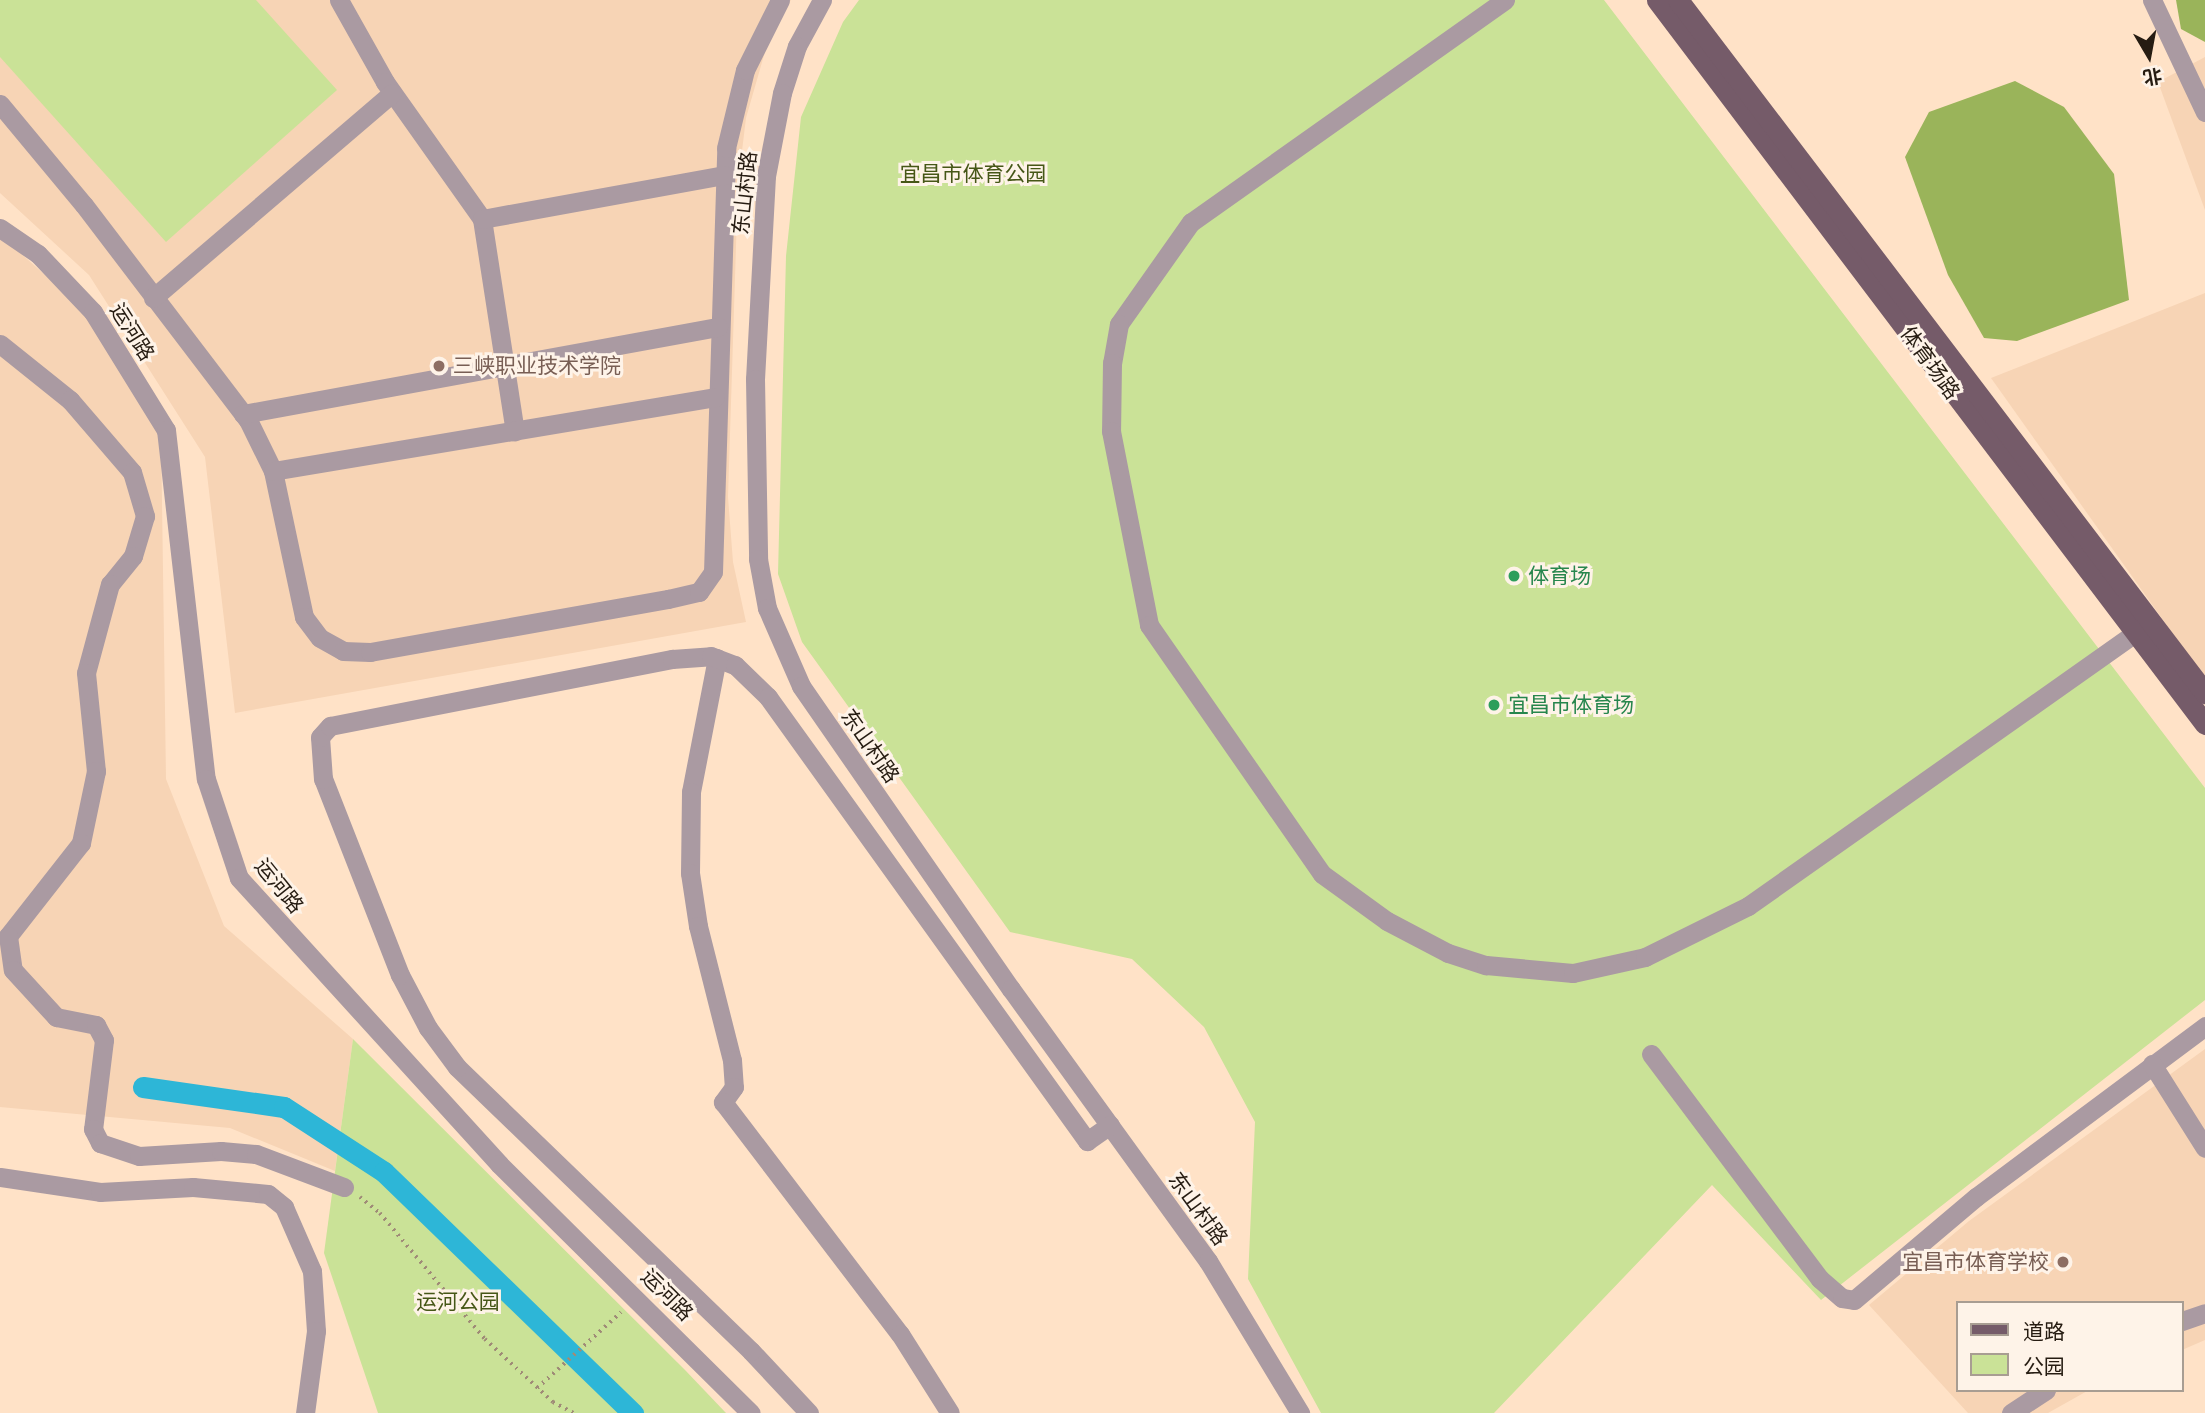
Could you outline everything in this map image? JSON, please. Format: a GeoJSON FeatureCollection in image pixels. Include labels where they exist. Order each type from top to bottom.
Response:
{"type":"FeatureCollection","features":[{"type":"Feature","properties":{"kind":"main road","name":"体育场路"},"geometry":{"type":"LineString","coordinates":[[1657,0],[2205,724]]}},
{"type":"Feature","properties":{"kind":"main road","name":"体育场路"},"geometry":{"type":"LineString","coordinates":[[1678,0],[2205,693]]}},
{"type":"Feature","properties":{"kind":"street"},"geometry":{"type":"LineString","coordinates":[[339,0],[392,93],[482,219],[515,431]]}},
{"type":"Feature","properties":{"kind":"street"},"geometry":{"type":"LineString","coordinates":[[0,104],[84,205],[243,414],[273,471],[304,617],[320,638],[343,651],[370,652],[699,592],[713,572],[716,545],[715,397],[724,175],[745,70],[780,0]]}},
{"type":"Feature","properties":{"kind":"street","name":"东山村路"},"geometry":{"type":"LineString","coordinates":[[822,0],[797,46],[782,93],[766,176],[755,379],[758,559],[767,607],[801,686],[1208,1261],[1300,1413]]}},
{"type":"Feature","properties":{"kind":"street"},"geometry":{"type":"LineString","coordinates":[[1505,0],[1191,222],[1119,324],[1112,363],[1111,431],[1149,625],[1322,874],[1387,921],[1448,953],[1486,965],[1573,973],[1646,957],[1748,906],[2135,633]]}},
{"type":"Feature","properties":{"kind":"street"},"geometry":{"type":"LineString","coordinates":[[2152,0],[2205,112]]}},
{"type":"Feature","properties":{"kind":"street"},"geometry":{"type":"LineString","coordinates":[[153,298],[392,93]]}},
{"type":"Feature","properties":{"kind":"street"},"geometry":{"type":"LineString","coordinates":[[482,219],[724,175]]}},
{"type":"Feature","properties":{"kind":"street","name":"运河路"},"geometry":{"type":"LineString","coordinates":[[0,228],[38,254],[93,312],[166,430],[206,779],[239,878],[499,1164],[751,1413]]}},
{"type":"Feature","properties":{"kind":"street"},"geometry":{"type":"LineString","coordinates":[[243,414],[718,327]]}},
{"type":"Feature","properties":{"kind":"street"},"geometry":{"type":"LineString","coordinates":[[0,344],[70,400],[132,472],[145,516],[133,555],[110,584],[86,673],[96,771],[81,843],[4,937],[13,970],[28,990],[57,1017],[96,1026],[104,1040],[93,1129],[100,1143],[139,1156],[221,1151],[256,1154],[344,1186]]}},
{"type":"Feature","properties":{"kind":"street"},"geometry":{"type":"LineString","coordinates":[[273,471],[715,397]]}},
{"type":"Feature","properties":{"kind":"street"},"geometry":{"type":"LineString","coordinates":[[717,658],[691,792],[690,873],[698,926],[732,1060],[734,1087],[723,1102],[901,1334],[950,1413]]}},
{"type":"Feature","properties":{"kind":"street"},"geometry":{"type":"LineString","coordinates":[[808,1413],[751,1351],[457,1067],[428,1028],[366,892],[318,755],[320,737],[330,726],[672,659],[717,658],[735,664],[768,698],[1087,1141],[1110,1125]]}},
{"type":"Feature","properties":{"kind":"street"},"geometry":{"type":"LineString","coordinates":[[1651,1054],[1820,1279],[1842,1298],[1854,1300],[1976,1197],[2205,1026]]}},
{"type":"Feature","properties":{"kind":"street"},"geometry":{"type":"LineString","coordinates":[[2152,1064],[2205,1148]]}},
{"type":"Feature","properties":{"kind":"street"},"geometry":{"type":"LineString","coordinates":[[0,1177],[100,1192],[193,1187],[268,1194],[284,1207],[312,1271],[316,1331],[305,1413]]}},
{"type":"Feature","properties":{"kind":"street"},"geometry":{"type":"LineString","coordinates":[[2184,1320],[2205,1313]]}},
{"type":"Feature","properties":{"kind":"street"},"geometry":{"type":"LineString","coordinates":[[2011,1413],[2043,1392]]}},
{"type":"Feature","properties":{"kind":"path"},"geometry":{"type":"LineString","coordinates":[[344,1186],[380,1213],[485,1339],[539,1387],[574,1413]]}},
{"type":"Feature","properties":{"kind":"path"},"geometry":{"type":"LineString","coordinates":[[539,1387],[605,1326]]}},
{"type":"Feature","properties":{"kind":"shaded area","name":"三峡职业技术学院"},"geometry":{"type":"Polygon","coordinates":[[[0,0],[791,0],[771,31],[746,118],[738,184],[728,497],[733,562],[746,622],[235,713],[205,457],[89,275],[0,193],[0,0]]]}},
{"type":"Feature","properties":{"kind":"shaded area"},"geometry":{"type":"Polygon","coordinates":[[[2205,57],[2205,210],[2158,82],[2205,57]]]}},
{"type":"Feature","properties":{"kind":"shaded area"},"geometry":{"type":"Polygon","coordinates":[[[0,235],[89,314],[161,432],[166,779],[224,926],[353,1039],[335,1171],[230,1128],[0,1107],[0,235]]]}},
{"type":"Feature","properties":{"kind":"shaded area"},"geometry":{"type":"Polygon","coordinates":[[[2205,293],[2205,679],[1991,378],[2205,293]]]}},
{"type":"Feature","properties":{"kind":"shaded area","name":"宜昌市体育学校"},"geometry":{"type":"Polygon","coordinates":[[[2205,1049],[2205,1340],[2184,1349],[2184,1301],[1956,1301],[1956,1392],[2085,1392],[2048,1413],[1968,1413],[1869,1305],[1969,1221],[2205,1049]]]}},
{"type":"Feature","properties":{"kind":"green space"},"geometry":{"type":"Polygon","coordinates":[[[0,0],[256,0],[337,90],[166,242],[0,57],[0,0]]]}},
{"type":"Feature","properties":{"kind":"green space","name":"宜昌市体育场"},"geometry":{"type":"Polygon","coordinates":[[[859,0],[1604,0],[2205,788],[2205,1000],[1821,1300],[1712,1185],[1494,1413],[1321,1413],[1248,1279],[1255,1122],[1204,1027],[1132,959],[1010,932],[802,642],[778,574],[786,256],[801,117],[843,22],[859,0]]]}},
{"type":"Feature","properties":{"kind":"green space"},"geometry":{"type":"Polygon","coordinates":[[[2176,0],[2205,0],[2205,42],[2181,29],[2176,0]]]}},
{"type":"Feature","properties":{"kind":"green space"},"geometry":{"type":"Polygon","coordinates":[[[2015,81],[2064,107],[2114,174],[2129,300],[2017,341],[1984,338],[1948,275],[1905,157],[1929,112],[2015,81]]]}},
{"type":"Feature","properties":{"kind":"green space","name":"运河公园"},"geometry":{"type":"Polygon","coordinates":[[[353,1039],[726,1413],[378,1413],[324,1253],[353,1039]]]}},
{"type":"Feature","properties":{"kind":"waterway"},"geometry":{"type":"LineString","coordinates":[[143,1087],[284,1107],[384,1172],[633,1413]]}},
{"type":"Feature","properties":{"kind":"place","name":"三峡职业技术学院"},"geometry":{"type":"Point","coordinates":[439,366]}},
{"type":"Feature","properties":{"kind":"place","name":"体育场"},"geometry":{"type":"Point","coordinates":[1514,576]}},
{"type":"Feature","properties":{"kind":"place","name":"宜昌市体育场"},"geometry":{"type":"Point","coordinates":[1494,705]}},
{"type":"Feature","properties":{"kind":"place","name":"宜昌市体育学校"},"geometry":{"type":"Point","coordinates":[2063,1262]}},
{"type":"Feature","properties":{"kind":"park label","name":"宜昌市体育公园"},"geometry":{"type":"Point","coordinates":[973,174]}}]}
